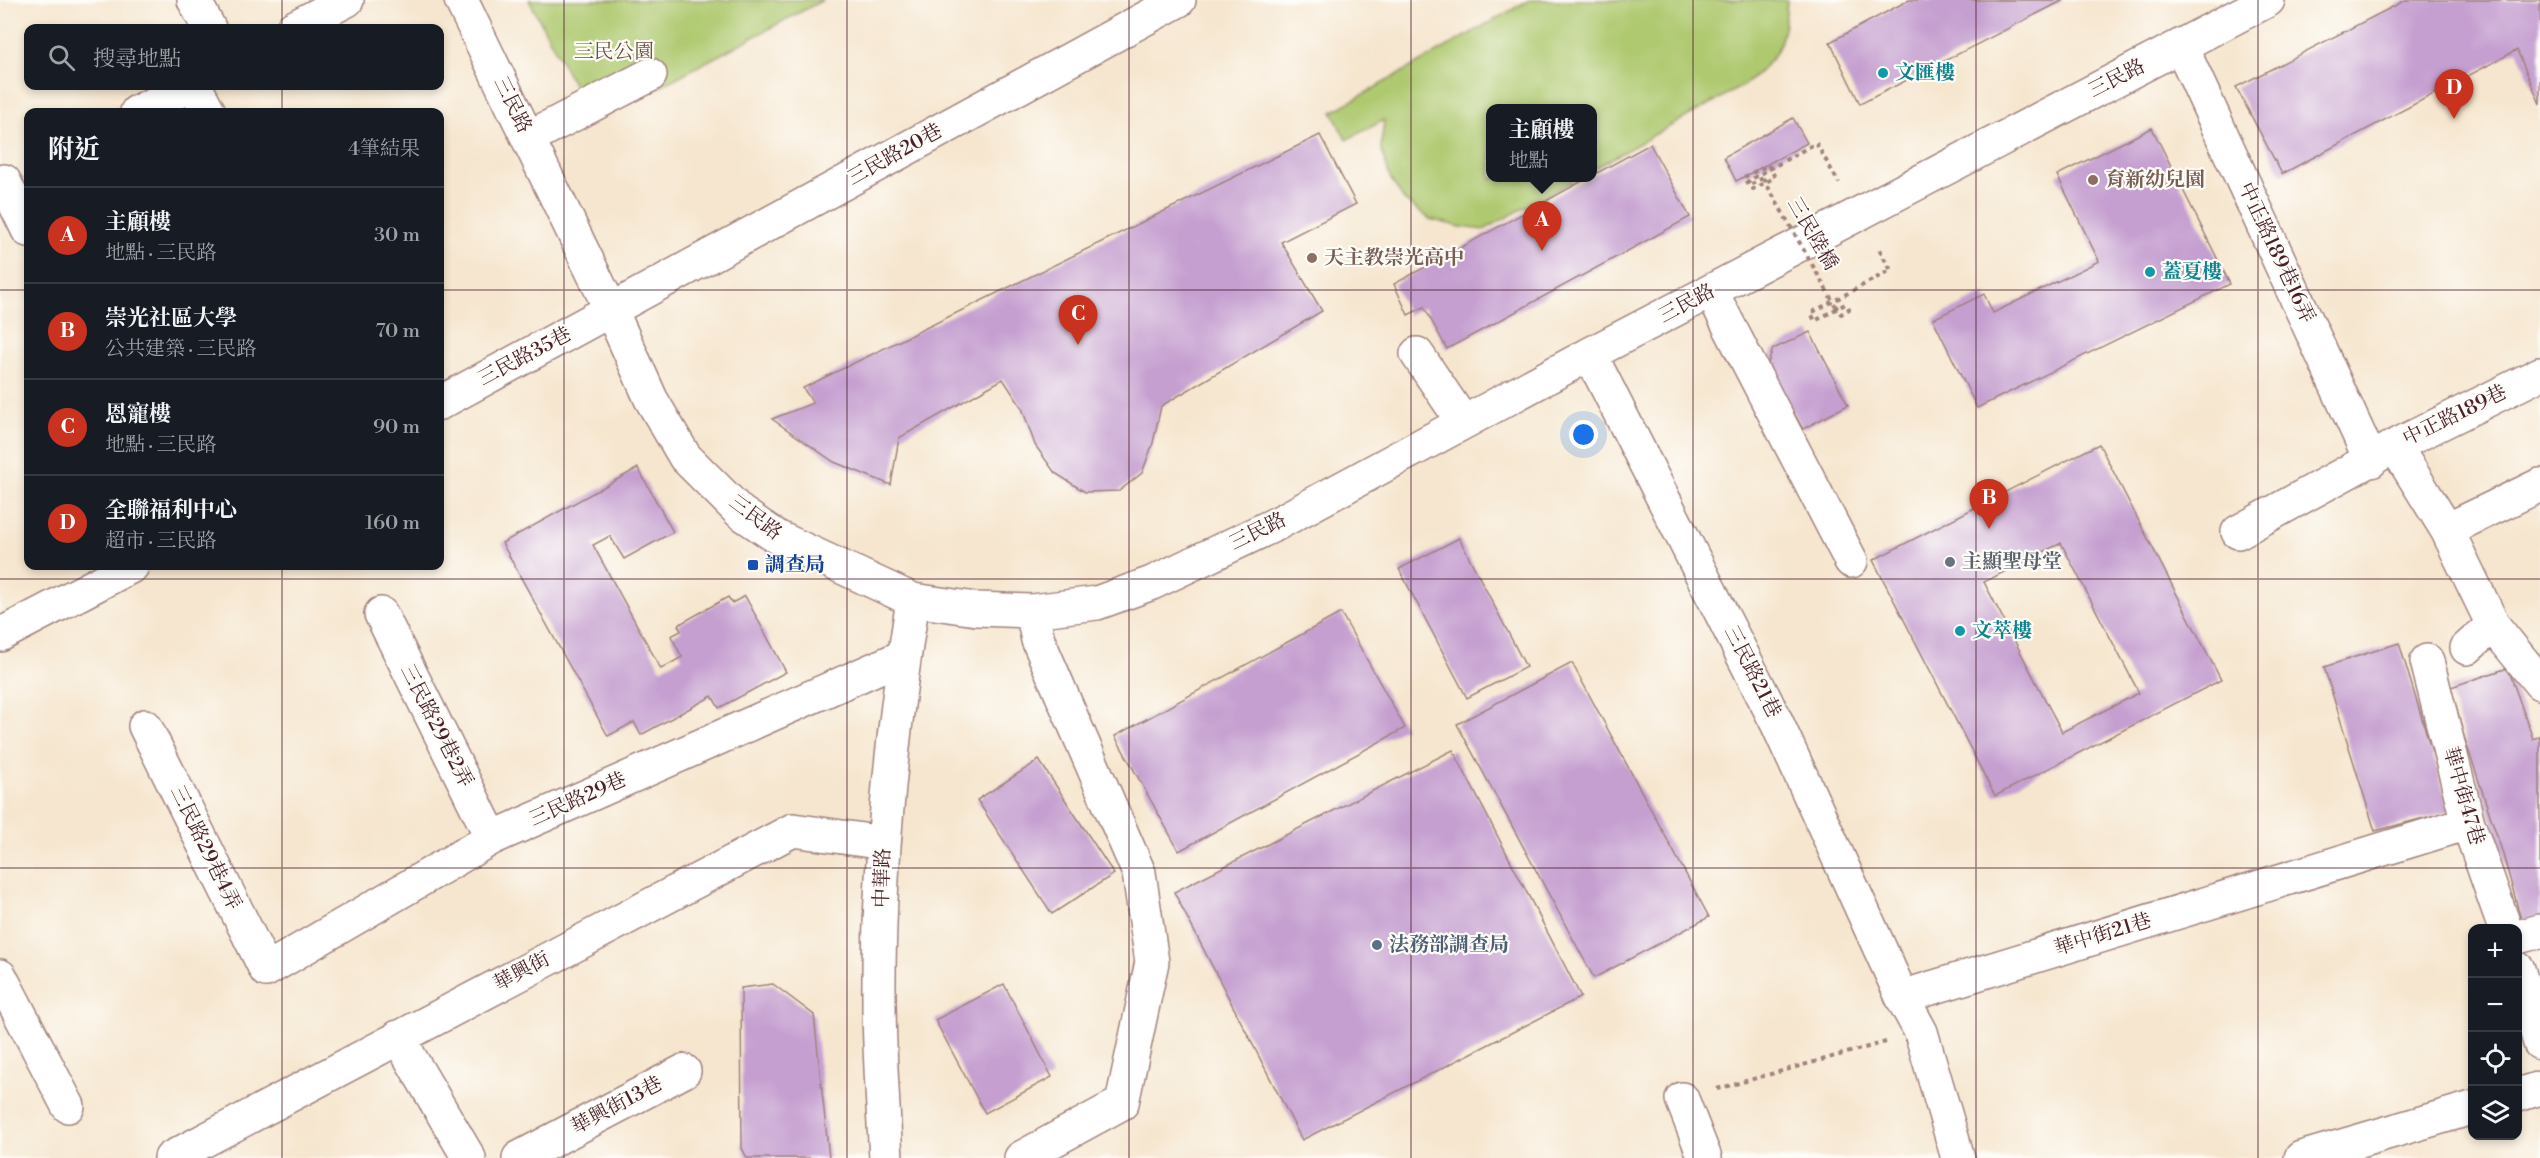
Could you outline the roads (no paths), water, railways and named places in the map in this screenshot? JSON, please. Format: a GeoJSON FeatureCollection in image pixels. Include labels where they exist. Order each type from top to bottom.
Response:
{"type":"FeatureCollection","features":[{"type":"Feature","properties":{"kind":"street"},"geometry":{"type":"LineString","coordinates":[[195,0],[207,24]]}},
{"type":"Feature","properties":{"kind":"street"},"geometry":{"type":"LineString","coordinates":[[301,24],[347,0]]}},
{"type":"Feature","properties":{"kind":"street","name":"三民路"},"geometry":{"type":"LineString","coordinates":[[461,0],[611,310],[651,399],[685,457],[740,512],[777,537],[913,600],[976,609],[1032,611],[1097,603],[1152,583],[1278,523],[1590,354],[2268,0]]}},
{"type":"Feature","properties":{"kind":"street","name":"三民路20巷"},"geometry":{"type":"LineString","coordinates":[[611,310],[1179,0]]}},
{"type":"Feature","properties":{"kind":"street","name":"中正路189巷16弄"},"geometry":{"type":"LineString","coordinates":[[2181,46],[2383,453],[2447,530],[2493,626],[2540,683]]}},
{"type":"Feature","properties":{"kind":"street"},"geometry":{"type":"LineString","coordinates":[[528,138],[650,75]]}},
{"type":"Feature","properties":{"kind":"street"},"geometry":{"type":"LineString","coordinates":[[145,108],[182,90]]}},
{"type":"Feature","properties":{"kind":"street"},"geometry":{"type":"LineString","coordinates":[[197,90],[207,108]]}},
{"type":"Feature","properties":{"kind":"street"},"geometry":{"type":"LineString","coordinates":[[11,177],[24,218]]}},
{"type":"Feature","properties":{"kind":"street"},"geometry":{"type":"LineString","coordinates":[[1711,291],[1851,561]]}},
{"type":"Feature","properties":{"kind":"street","name":"三民路35巷"},"geometry":{"type":"LineString","coordinates":[[444,401],[611,310]]}},
{"type":"Feature","properties":{"kind":"street"},"geometry":{"type":"LineString","coordinates":[[1417,354],[1463,422]]}},
{"type":"Feature","properties":{"kind":"street","name":"三民路21巷"},"geometry":{"type":"LineString","coordinates":[[1590,354],[1778,723],[1902,997]]}},
{"type":"Feature","properties":{"kind":"street","name":"中正路189巷"},"geometry":{"type":"LineString","coordinates":[[2238,532],[2383,453],[2540,374]]}},
{"type":"Feature","properties":{"kind":"street"},"geometry":{"type":"LineString","coordinates":[[2447,530],[2540,485]]}},
{"type":"Feature","properties":{"kind":"street"},"geometry":{"type":"LineString","coordinates":[[0,635],[124,570]]}},
{"type":"Feature","properties":{"kind":"street","name":"中華路"},"geometry":{"type":"LineString","coordinates":[[886,1158],[879,998],[884,843],[904,656],[913,600]]}},
{"type":"Feature","properties":{"kind":"street"},"geometry":{"type":"LineString","coordinates":[[1021,1158],[1122,1103],[1152,962],[1139,873],[1038,640],[1032,611]]}},
{"type":"Feature","properties":{"kind":"street","name":"三民路29巷2弄"},"geometry":{"type":"LineString","coordinates":[[381,614],[492,838]]}},
{"type":"Feature","properties":{"kind":"street"},"geometry":{"type":"LineString","coordinates":[[2466,648],[2493,626]]}},
{"type":"Feature","properties":{"kind":"street","name":"三民路29巷"},"geometry":{"type":"LineString","coordinates":[[266,970],[492,838],[904,656]]}},
{"type":"Feature","properties":{"kind":"street","name":"華中街47巷"},"geometry":{"type":"LineString","coordinates":[[2427,662],[2468,823],[2504,924]]}},
{"type":"Feature","properties":{"kind":"street","name":"三民路29巷4弄"},"geometry":{"type":"LineString","coordinates":[[145,726],[266,970]]}},
{"type":"Feature","properties":{"kind":"street","name":"華中街21巷"},"geometry":{"type":"LineString","coordinates":[[1902,997],[2468,823]]}},
{"type":"Feature","properties":{"kind":"street","name":"華興街"},"geometry":{"type":"LineString","coordinates":[[171,1158],[793,830],[884,843]]}},
{"type":"Feature","properties":{"kind":"street"},"geometry":{"type":"LineString","coordinates":[[2522,936],[2540,931]]}},
{"type":"Feature","properties":{"kind":"street"},"geometry":{"type":"LineString","coordinates":[[2520,978],[2540,1043]]}},
{"type":"Feature","properties":{"kind":"street"},"geometry":{"type":"LineString","coordinates":[[5,997],[68,1106]]}},
{"type":"Feature","properties":{"kind":"street"},"geometry":{"type":"LineString","coordinates":[[1902,997],[1921,1032],[1958,1158]]}},
{"type":"Feature","properties":{"kind":"street"},"geometry":{"type":"LineString","coordinates":[[398,1037],[469,1158]]}},
{"type":"Feature","properties":{"kind":"street","name":"華興街13巷"},"geometry":{"type":"LineString","coordinates":[[519,1158],[684,1071]]}},
{"type":"Feature","properties":{"kind":"street"},"geometry":{"type":"LineString","coordinates":[[2522,1093],[2540,1088]]}},
{"type":"Feature","properties":{"kind":"street"},"geometry":{"type":"LineString","coordinates":[[1682,1098],[1705,1158]]}},
{"type":"Feature","properties":{"kind":"street"},"geometry":{"type":"LineString","coordinates":[[2301,1158],[2468,1109]]}},
{"type":"Feature","properties":{"kind":"place","name":"文匯樓"},"geometry":{"type":"Point","coordinates":[1883,73]}},
{"type":"Feature","properties":{"kind":"place","name":"全聯福利中心"},"geometry":{"type":"Point","coordinates":[2454,119]}},
{"type":"Feature","properties":{"kind":"place","name":"育新幼兒園"},"geometry":{"type":"Point","coordinates":[2093,180]}},
{"type":"Feature","properties":{"kind":"place","name":"主顧樓"},"geometry":{"type":"Point","coordinates":[1542,251]}},
{"type":"Feature","properties":{"kind":"place","name":"天主教崇光高中"},"geometry":{"type":"Point","coordinates":[1312,258]}},
{"type":"Feature","properties":{"kind":"place","name":"蓋夏樓"},"geometry":{"type":"Point","coordinates":[2150,272]}},
{"type":"Feature","properties":{"kind":"place","name":"恩寵樓"},"geometry":{"type":"Point","coordinates":[1078,345]}},
{"type":"Feature","properties":{"kind":"place","name":"崇光社區大學"},"geometry":{"type":"Point","coordinates":[1989,529]}},
{"type":"Feature","properties":{"kind":"place","name":"主顯聖母堂"},"geometry":{"type":"Point","coordinates":[1950,562]}},
{"type":"Feature","properties":{"kind":"place","name":"調查局"},"geometry":{"type":"Point","coordinates":[753,565]}},
{"type":"Feature","properties":{"kind":"place","name":"文萃樓"},"geometry":{"type":"Point","coordinates":[1960,631]}},
{"type":"Feature","properties":{"kind":"place","name":"法務部調查局"},"geometry":{"type":"Point","coordinates":[1377,945]}},
{"type":"Feature","properties":{"kind":"park label","name":"三民公園"},"geometry":{"type":"Point","coordinates":[614,52]}}]}
